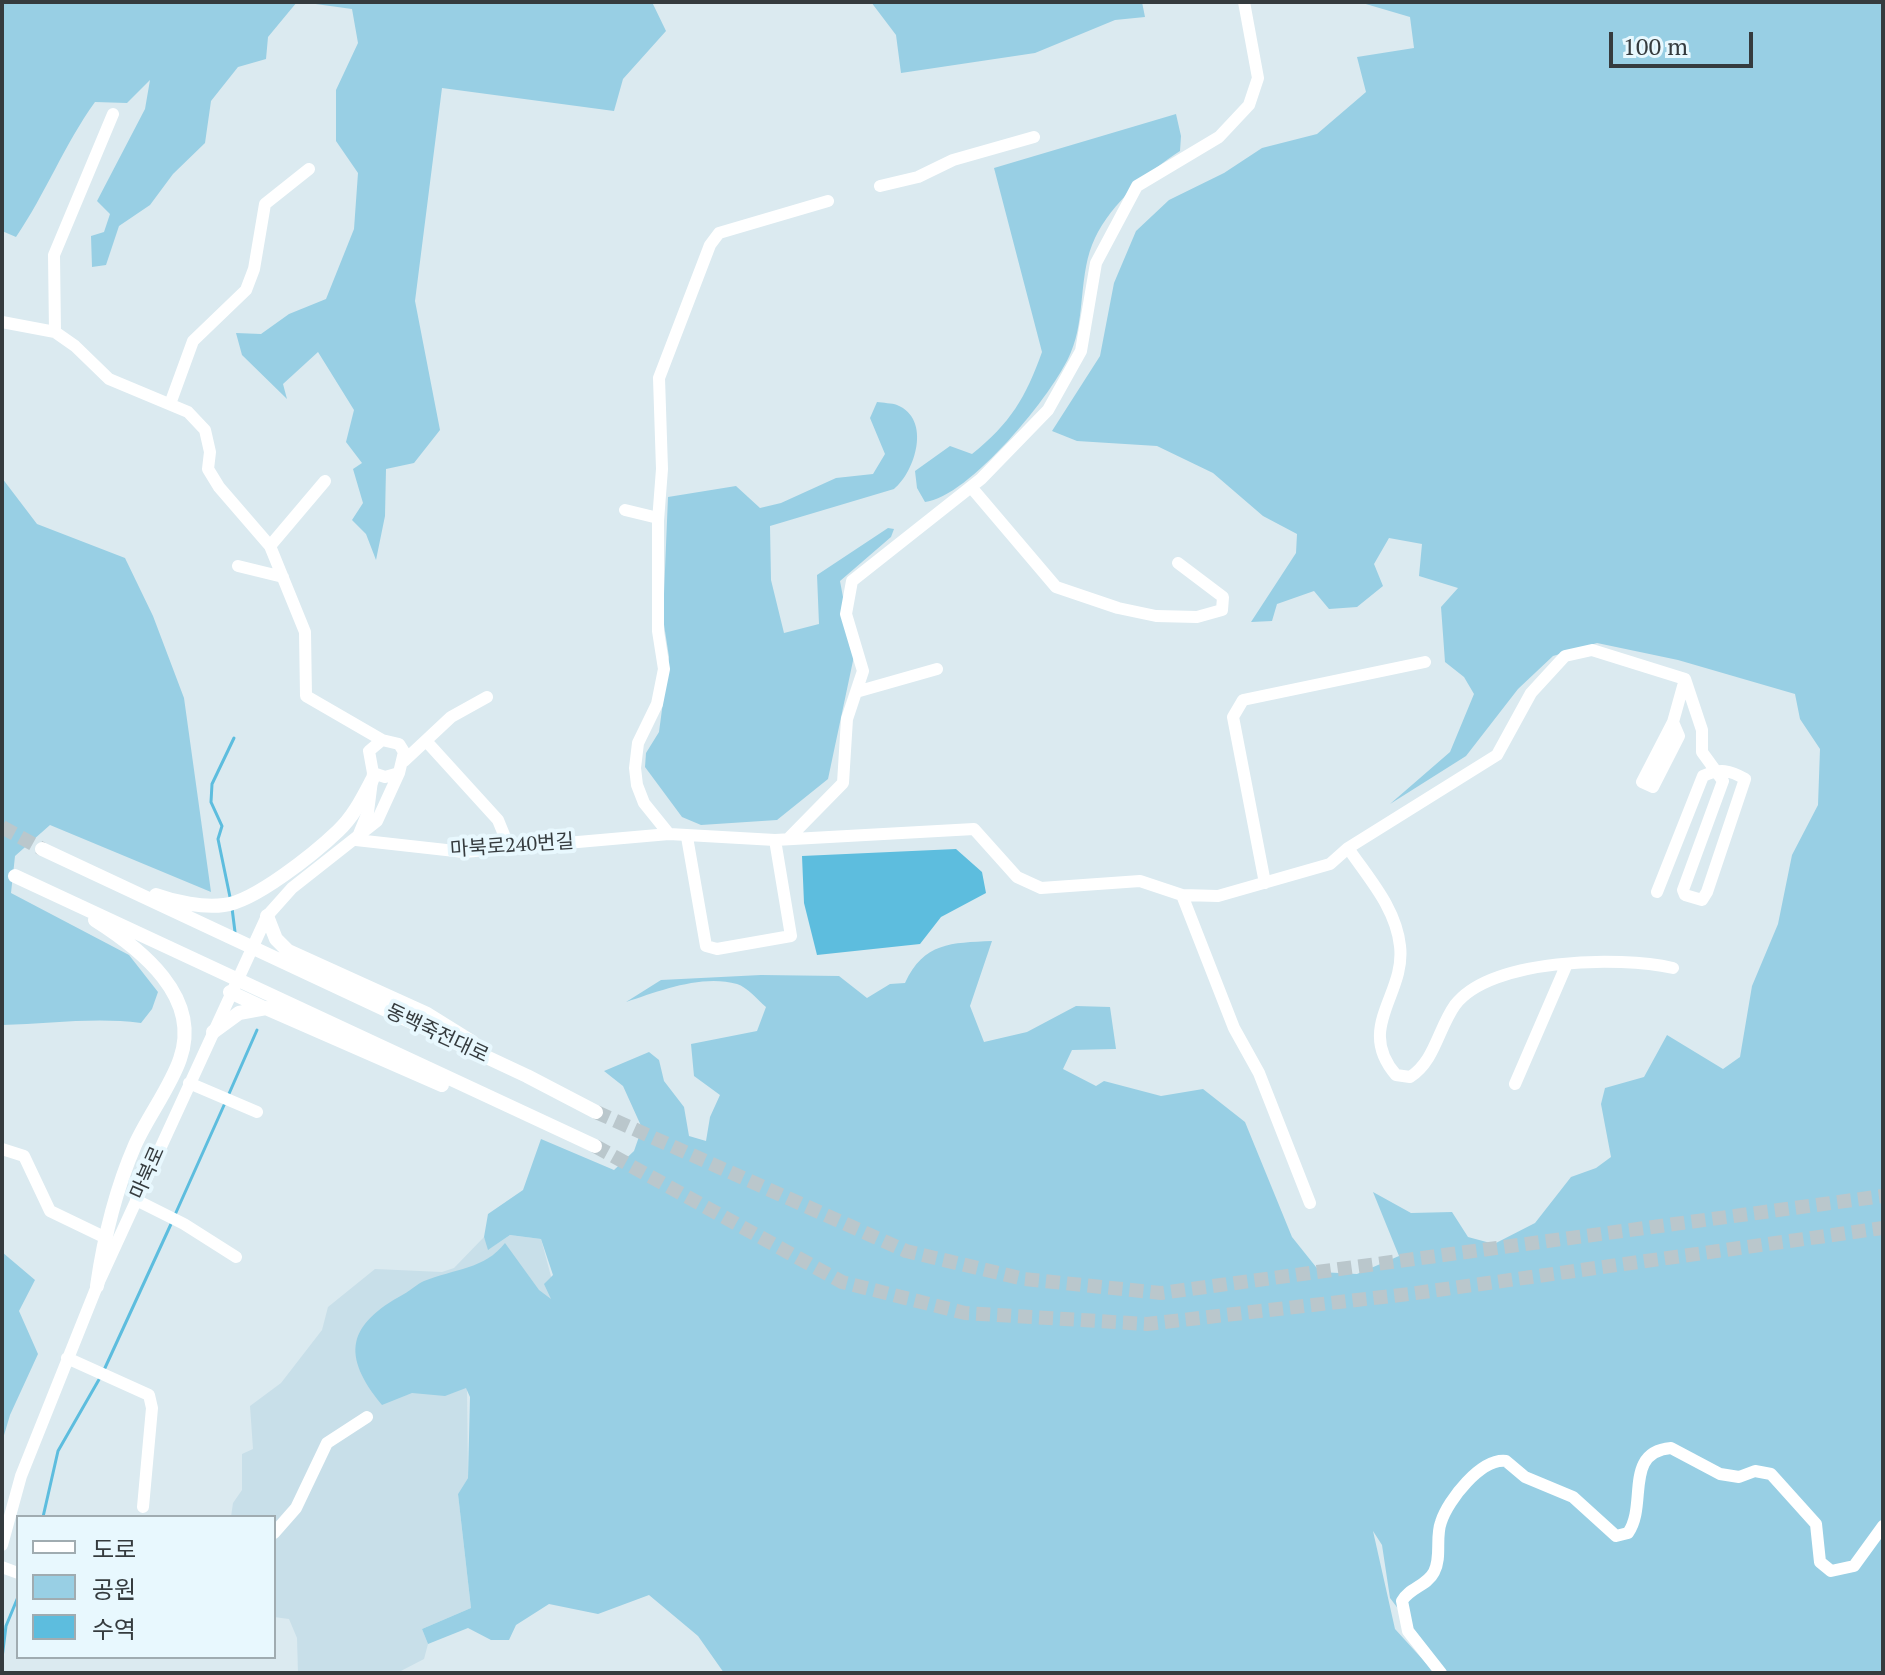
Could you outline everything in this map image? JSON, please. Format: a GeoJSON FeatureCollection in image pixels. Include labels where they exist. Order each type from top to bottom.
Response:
{"type":"FeatureCollection","features":[{"type":"Feature","properties":{"kind":"main road"},"geometry":{"type":"LineString","coordinates":[[108,881],[172,901],[222,906],[245,899],[338,831],[357,809],[373,776]]}},
{"type":"Feature","properties":{"kind":"main road"},"geometry":{"type":"LineString","coordinates":[[42,849],[208,928],[283,955]]}},
{"type":"Feature","properties":{"kind":"main road"},"geometry":{"type":"LineString","coordinates":[[15,876],[66,899],[145,958],[171,989],[184,1023],[179,1062],[135,1146],[104,1237],[97,1286]]}},
{"type":"Feature","properties":{"kind":"main road","name":"동백죽전대로"},"geometry":{"type":"LineString","coordinates":[[66,899],[595,1146]]}},
{"type":"Feature","properties":{"kind":"main road"},"geometry":{"type":"LineString","coordinates":[[267,916],[283,955]]}},
{"type":"Feature","properties":{"kind":"main road"},"geometry":{"type":"LineString","coordinates":[[258,940],[283,955]]}},
{"type":"Feature","properties":{"kind":"main road","name":"동백죽전대로"},"geometry":{"type":"LineString","coordinates":[[283,955],[596,1112]]}},
{"type":"Feature","properties":{"kind":"main road"},"geometry":{"type":"LineString","coordinates":[[230,992],[455,1091],[528,1116]]}},
{"type":"Feature","properties":{"kind":"main road"},"geometry":{"type":"LineString","coordinates":[[213,1032],[239,1013],[266,1008]]}},
{"type":"Feature","properties":{"kind":"street"},"geometry":{"type":"LineString","coordinates":[[687,837],[706,946],[717,949],[791,936],[781,840],[843,783],[847,719],[863,671],[846,614],[852,581],[971,487],[1048,410],[1081,351],[1096,263],[1137,186],[1219,137],[1249,105],[1258,78],[1244,2]]}},
{"type":"Feature","properties":{"kind":"street"},"geometry":{"type":"LineString","coordinates":[[55,332],[54,255],[113,114]]}},
{"type":"Feature","properties":{"kind":"street"},"geometry":{"type":"LineString","coordinates":[[880,186],[918,177],[953,160],[1034,137]]}},
{"type":"Feature","properties":{"kind":"street"},"geometry":{"type":"LineString","coordinates":[[170,404],[193,341],[246,290],[254,269],[265,204],[309,169]]}},
{"type":"Feature","properties":{"kind":"street"},"geometry":{"type":"LineString","coordinates":[[669,834],[644,803],[635,768],[638,743],[657,704],[664,669],[658,631],[658,518],[662,469],[660,368],[682,324],[710,245],[719,233],[828,201]]}},
{"type":"Feature","properties":{"kind":"street"},"geometry":{"type":"LineString","coordinates":[[2,322],[55,332],[75,346],[109,379],[188,412],[205,430],[210,452],[208,469],[219,487],[270,546],[305,632],[306,696],[382,740],[399,744],[402,767]]}},
{"type":"Feature","properties":{"kind":"street"},"geometry":{"type":"LineString","coordinates":[[270,546],[325,481]]}},
{"type":"Feature","properties":{"kind":"street"},"geometry":{"type":"LineString","coordinates":[[971,487],[1056,587],[1118,608],[1156,616],[1197,617],[1222,610],[1223,597],[1215,587],[1178,563]]}},
{"type":"Feature","properties":{"kind":"street"},"geometry":{"type":"LineString","coordinates":[[625,510],[658,518]]}},
{"type":"Feature","properties":{"kind":"street"},"geometry":{"type":"LineString","coordinates":[[238,566],[283,577]]}},
{"type":"Feature","properties":{"kind":"street"},"geometry":{"type":"LineString","coordinates":[[1310,1203],[1259,1073],[1234,1028],[1182,895],[1218,896],[1330,864],[1348,848],[1497,755],[1531,693],[1565,656],[1592,650],[1685,679]]}},
{"type":"Feature","properties":{"kind":"street"},"geometry":{"type":"LineString","coordinates":[[1265,883],[1233,717],[1237,706],[1243,700],[1425,662]]}},
{"type":"Feature","properties":{"kind":"street"},"geometry":{"type":"LineString","coordinates":[[856,692],[937,669]]}},
{"type":"Feature","properties":{"kind":"street"},"geometry":{"type":"LineString","coordinates":[[1673,722],[1679,736],[1653,787],[1642,782],[1673,722],[1685,679]]}},
{"type":"Feature","properties":{"kind":"street"},"geometry":{"type":"LineString","coordinates":[[1657,892],[1703,776],[1716,769],[1732,771],[1745,779],[1707,892],[1702,900],[1697,900],[1683,890],[1723,781],[1716,769],[1702,752],[1702,730],[1685,679]]}},
{"type":"Feature","properties":{"kind":"street"},"geometry":{"type":"LineString","coordinates":[[373,776],[385,777],[402,767],[451,717],[487,697]]}},
{"type":"Feature","properties":{"kind":"street"},"geometry":{"type":"LineString","coordinates":[[356,840],[368,812],[373,776],[369,751],[382,740]]}},
{"type":"Feature","properties":{"kind":"street"},"geometry":{"type":"LineString","coordinates":[[427,742],[498,820],[509,847]]}},
{"type":"Feature","properties":{"kind":"street","name":"마북로"},"geometry":{"type":"LineString","coordinates":[[2,1545],[15,1516],[67,1358],[97,1286],[267,916],[292,888],[377,821],[402,767]]}},
{"type":"Feature","properties":{"kind":"street","name":"마북로240번길"},"geometry":{"type":"LineString","coordinates":[[356,840],[464,852],[669,834],[781,840],[974,829],[1017,877],[1041,888],[1140,881],[1182,895]]}},
{"type":"Feature","properties":{"kind":"street"},"geometry":{"type":"LineString","coordinates":[[1348,848],[1394,915],[1401,949],[1378,1040],[1385,1062],[1396,1075],[1410,1077],[1423,1069],[1453,1009],[1474,987],[1521,969],[1600,961],[1642,961],[1673,968]]}},
{"type":"Feature","properties":{"kind":"street"},"geometry":{"type":"LineString","coordinates":[[1515,1084],[1566,966]]}},
{"type":"Feature","properties":{"kind":"street"},"geometry":{"type":"LineString","coordinates":[[189,1083],[257,1112]]}},
{"type":"Feature","properties":{"kind":"street"},"geometry":{"type":"LineString","coordinates":[[2,1149],[24,1156],[50,1211],[104,1237]]}},
{"type":"Feature","properties":{"kind":"street"},"geometry":{"type":"LineString","coordinates":[[136,1200],[236,1257]]}},
{"type":"Feature","properties":{"kind":"street"},"geometry":{"type":"LineString","coordinates":[[67,1358],[149,1395],[152,1408],[143,1507]]}},
{"type":"Feature","properties":{"kind":"street"},"geometry":{"type":"LineString","coordinates":[[276,1531],[296,1508],[327,1443],[367,1417]]}},
{"type":"Feature","properties":{"kind":"street"},"geometry":{"type":"LineString","coordinates":[[1441,1673],[1408,1631],[1403,1597],[1431,1578],[1437,1563],[1441,1520],[1472,1476],[1491,1462],[1506,1461],[1525,1477],[1573,1497],[1616,1536],[1628,1533],[1633,1526],[1643,1462],[1656,1452],[1671,1448],[1720,1474],[1739,1477],[1755,1471],[1771,1474],[1812,1516],[1818,1530],[1820,1562],[1831,1571],[1854,1566],[1883,1526]]}},
{"type":"Feature","properties":{"kind":"shaded area"},"geometry":{"type":"Polygon","coordinates":[[[510,1235],[541,1239],[564,1325],[467,1388],[468,1478],[458,1494],[471,1608],[422,1629],[428,1644],[424,1659],[397,1673],[298,1673],[297,1638],[289,1619],[276,1617],[276,1515],[231,1515],[233,1503],[242,1490],[242,1454],[253,1449],[250,1406],[281,1383],[322,1330],[328,1307],[375,1269],[442,1272],[454,1268],[484,1237],[489,1249],[510,1235]]]}},
{"type":"Feature","properties":{"kind":"green space"},"geometry":{"type":"Polygon","coordinates":[[[2,2],[297,2],[268,37],[266,59],[238,67],[211,101],[205,143],[173,174],[150,205],[119,226],[106,265],[92,267],[91,236],[104,232],[110,214],[97,201],[145,109],[150,80],[127,103],[95,102],[16,237],[2,231],[2,2]]]}},
{"type":"Feature","properties":{"kind":"green space"},"geometry":{"type":"Polygon","coordinates":[[[301,2],[652,2],[666,31],[623,79],[614,111],[442,88],[415,301],[440,430],[414,463],[386,469],[385,516],[376,560],[366,534],[352,520],[363,503],[353,469],[362,463],[346,442],[354,410],[318,352],[283,384],[287,399],[242,355],[236,333],[261,334],[289,314],[326,299],[354,229],[358,173],[336,141],[336,90],[358,43],[352,9],[301,2]]]}},
{"type":"Feature","properties":{"kind":"green space"},"geometry":{"type":"Polygon","coordinates":[[[871,2],[1142,2],[1145,17],[1115,20],[1035,53],[901,73],[896,35],[871,2]]]}},
{"type":"Feature","properties":{"kind":"green space"},"geometry":{"type":"Polygon","coordinates":[[[1359,2],[1883,2],[1883,1673],[1447,1673],[1390,1598],[1382,1545],[1373,1531],[1395,1629],[1435,1673],[724,1673],[698,1636],[649,1595],[598,1614],[549,1604],[516,1625],[509,1640],[491,1640],[468,1628],[428,1644],[422,1629],[471,1608],[458,1494],[468,1478],[470,1397],[466,1388],[445,1396],[412,1393],[382,1405],[360,1371],[356,1342],[371,1317],[385,1306],[424,1281],[488,1258],[505,1243],[539,1290],[551,1299],[544,1284],[553,1275],[541,1239],[510,1235],[488,1250],[484,1237],[488,1214],[523,1190],[541,1139],[614,1170],[634,1151],[642,1128],[623,1086],[604,1071],[649,1052],[659,1060],[664,1081],[684,1107],[689,1136],[706,1141],[710,1117],[720,1095],[694,1076],[691,1044],[757,1031],[766,1007],[741,986],[724,981],[681,985],[626,1002],[661,980],[761,975],[839,976],[867,998],[890,984],[905,983],[921,959],[940,947],[992,941],[970,1006],[984,1042],[1027,1032],[1076,1006],[1110,1007],[1116,1049],[1072,1050],[1063,1069],[1096,1086],[1104,1081],[1161,1096],[1203,1089],[1245,1122],[1292,1237],[1320,1272],[1357,1274],[1399,1256],[1373,1192],[1411,1213],[1452,1212],[1468,1237],[1494,1244],[1535,1223],[1571,1177],[1596,1168],[1611,1157],[1601,1104],[1605,1088],[1644,1077],[1667,1035],[1723,1069],[1740,1057],[1752,986],[1778,924],[1792,855],[1818,805],[1820,749],[1800,719],[1795,694],[1678,660],[1597,643],[1553,656],[1518,689],[1466,756],[1390,804],[1450,752],[1474,694],[1464,677],[1445,662],[1441,607],[1458,588],[1419,576],[1422,544],[1389,538],[1374,564],[1383,586],[1357,607],[1329,609],[1314,591],[1277,604],[1272,621],[1251,622],[1296,553],[1297,534],[1263,516],[1213,473],[1157,446],[1077,441],[1052,431],[1100,356],[1114,283],[1136,231],[1169,200],[1224,173],[1262,148],[1317,134],[1366,92],[1357,57],[1414,48],[1410,17],[1359,2]]]}},
{"type":"Feature","properties":{"kind":"green space"},"geometry":{"type":"Polygon","coordinates":[[[1176,114],[1181,136],[1180,151],[1132,189],[1095,238],[1086,266],[1076,338],[1062,370],[1029,416],[986,464],[964,483],[943,496],[925,502],[917,488],[915,471],[950,446],[972,454],[997,432],[1030,383],[1042,352],[994,168],[1176,114]]]}},
{"type":"Feature","properties":{"kind":"green space"},"geometry":{"type":"Polygon","coordinates":[[[877,402],[897,405],[908,412],[914,422],[916,446],[902,481],[894,489],[770,526],[771,580],[784,633],[819,624],[817,575],[888,528],[894,529],[891,537],[840,581],[854,656],[828,779],[777,820],[701,825],[682,817],[645,767],[646,753],[659,732],[669,657],[663,618],[668,497],[736,486],[760,508],[781,503],[836,478],[873,474],[885,454],[870,418],[877,402]]]}},
{"type":"Feature","properties":{"kind":"green space"},"geometry":{"type":"Polygon","coordinates":[[[2,478],[37,524],[125,558],[153,616],[184,698],[211,892],[50,825],[15,856],[11,893],[129,955],[158,992],[152,1009],[141,1023],[89,1021],[2,1025],[2,478]]]}},
{"type":"Feature","properties":{"kind":"green space"},"geometry":{"type":"Polygon","coordinates":[[[2,1252],[35,1280],[19,1311],[38,1354],[10,1415],[2,1442],[2,1252]]]}},
{"type":"Feature","properties":{"kind":"water"},"geometry":{"type":"Polygon","coordinates":[[[956,849],[982,872],[986,893],[941,917],[920,944],[817,955],[804,903],[802,856],[956,849]]]}},
{"type":"Feature","properties":{"kind":"waterway"},"geometry":{"type":"LineString","coordinates":[[230,897],[218,839],[222,826],[211,802],[212,784],[234,738]]}},
{"type":"Feature","properties":{"kind":"waterway"},"geometry":{"type":"LineString","coordinates":[[232,908],[235,932]]}},
{"type":"Feature","properties":{"kind":"waterway"},"geometry":{"type":"LineString","coordinates":[[228,1096],[257,1030]]}},
{"type":"Feature","properties":{"kind":"waterway"},"geometry":{"type":"LineString","coordinates":[[174,1217],[225,1103]]}},
{"type":"Feature","properties":{"kind":"waterway"},"geometry":{"type":"LineString","coordinates":[[104,1370],[171,1224]]}},
{"type":"Feature","properties":{"kind":"waterway"},"geometry":{"type":"LineString","coordinates":[[43,1515],[58,1451],[101,1376]]}},
{"type":"Feature","properties":{"kind":"waterway"},"geometry":{"type":"LineString","coordinates":[[2,1658],[6,1626],[16,1602]]}},
{"type":"Feature","properties":{"kind":"tunnel"},"geometry":{"type":"LineString","coordinates":[[2,827],[42,849]]}},
{"type":"Feature","properties":{"kind":"tunnel"},"geometry":{"type":"LineString","coordinates":[[596,1112],[906,1251],[1024,1279],[1161,1293],[1883,1196]]}},
{"type":"Feature","properties":{"kind":"tunnel"},"geometry":{"type":"LineString","coordinates":[[595,1146],[842,1282],[965,1313],[1147,1324],[1409,1294],[1883,1228]]}}]}
